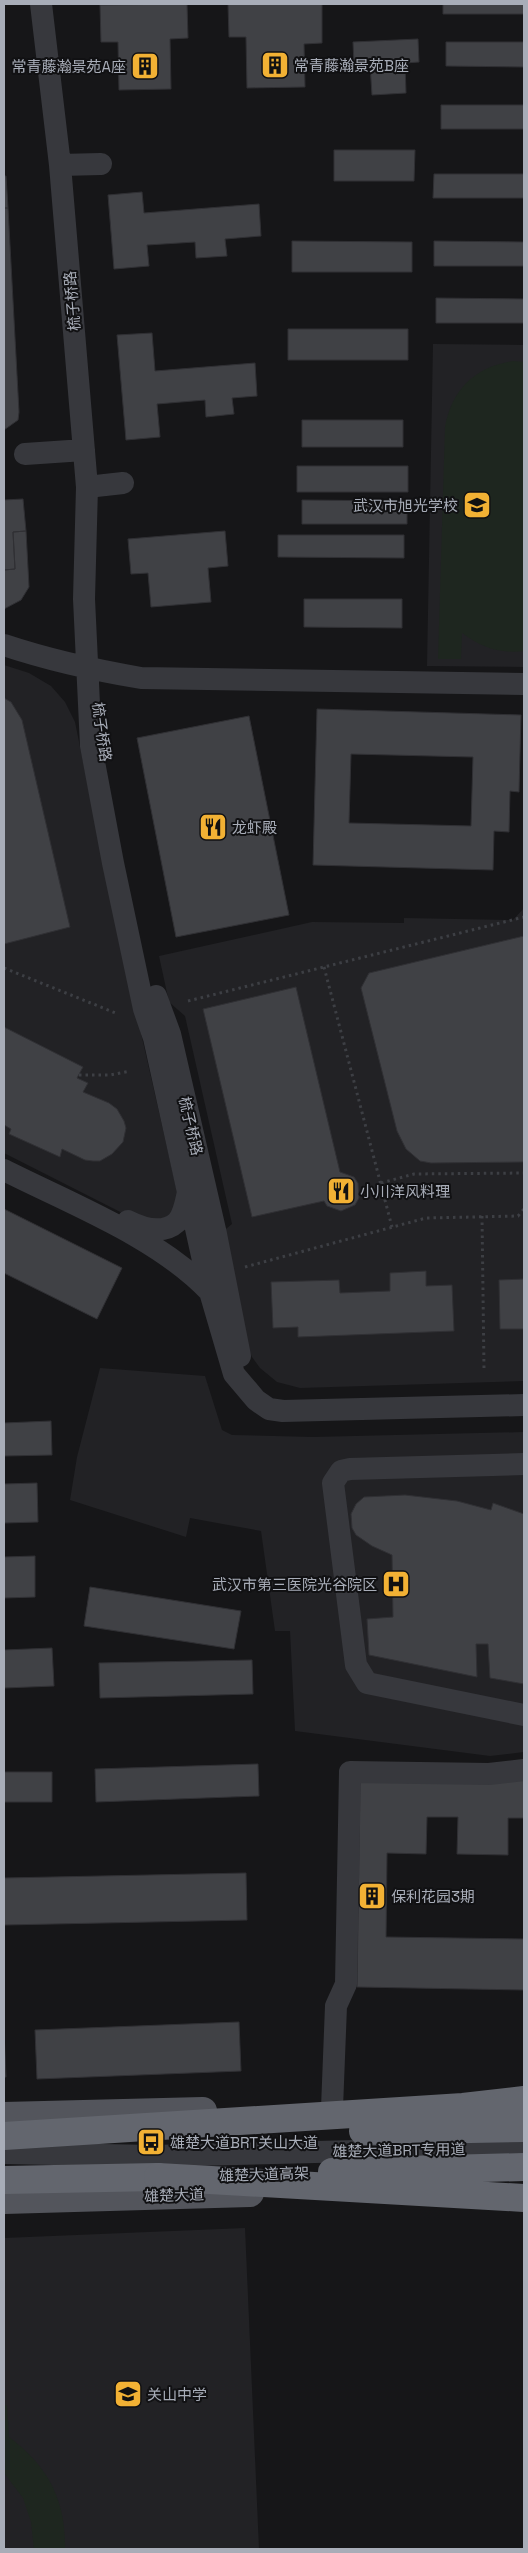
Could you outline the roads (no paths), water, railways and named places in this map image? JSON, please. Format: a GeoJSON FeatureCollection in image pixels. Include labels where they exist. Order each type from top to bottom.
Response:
{"type":"FeatureCollection","features":[{"type":"Feature","properties":{"kind":"highway"},"geometry":{"type":"LineString","coordinates":[[4,2138],[463,2107],[524,2101]]}},
{"type":"Feature","properties":{"kind":"highway"},"geometry":{"type":"LineString","coordinates":[[4,2138],[524,2128]]}},
{"type":"Feature","properties":{"kind":"highway","name":"雄楚大道高架"},"geometry":{"type":"LineString","coordinates":[[4,2180],[159,2181],[524,2167]]}},
{"type":"Feature","properties":{"kind":"highway"},"geometry":{"type":"LineString","coordinates":[[159,2181],[524,2198]]}},
{"type":"Feature","properties":{"kind":"main road"},"geometry":{"type":"LineString","coordinates":[[4,2116],[524,2101]]}},
{"type":"Feature","properties":{"kind":"main road","name":"雄楚大道"},"geometry":{"type":"LineString","coordinates":[[4,2200],[159,2181],[524,2188]]}},
{"type":"Feature","properties":{"kind":"street","name":"梳子桥路"},"geometry":{"type":"LineString","coordinates":[[41,4],[60,165],[87,488],[84,599],[91,676],[124,862],[158,1006],[170,1034],[216,1234],[243,1364],[261,1385],[271,1393],[286,1398],[524,1393]]}},
{"type":"Feature","properties":{"kind":"street"},"geometry":{"type":"LineString","coordinates":[[60,165],[102,164]]}},
{"type":"Feature","properties":{"kind":"street"},"geometry":{"type":"LineString","coordinates":[[25,454],[84,450]]}},
{"type":"Feature","properties":{"kind":"street"},"geometry":{"type":"LineString","coordinates":[[87,488],[123,483]]}},
{"type":"Feature","properties":{"kind":"street"},"geometry":{"type":"LineString","coordinates":[[4,645],[91,676],[524,684]]}},
{"type":"Feature","properties":{"kind":"street"},"geometry":{"type":"LineString","coordinates":[[4,658],[91,676],[176,689],[524,694]]}},
{"type":"Feature","properties":{"kind":"street","name":"梳子桥路"},"geometry":{"type":"LineString","coordinates":[[91,676],[91,746],[112,863],[144,1009],[154,1038],[189,1190],[210,1292],[234,1374],[245,1389],[269,1409],[283,1411],[524,1406]]}},
{"type":"Feature","properties":{"kind":"street"},"geometry":{"type":"LineString","coordinates":[[4,1158],[141,1227],[159,1230],[177,1222],[184,1209],[189,1190]]}},
{"type":"Feature","properties":{"kind":"street"},"geometry":{"type":"LineString","coordinates":[[4,1170],[147,1242],[196,1277],[210,1292]]}},
{"type":"Feature","properties":{"kind":"street"},"geometry":{"type":"LineString","coordinates":[[524,1464],[350,1469],[341,1471],[333,1483],[356,1665],[367,1683],[524,1715]]}},
{"type":"Feature","properties":{"kind":"street"},"geometry":{"type":"LineString","coordinates":[[332,2108],[336,2006],[346,1984],[350,1772],[489,1774],[524,1770]]}},
{"type":"Feature","properties":{"kind":"street","name":"雄楚大道BRT专用道"},"geometry":{"type":"LineString","coordinates":[[4,2153],[152,2156],[524,2147]]}},
{"type":"Feature","properties":{"kind":"street","name":"雄楚大道BRT专用道"},"geometry":{"type":"LineString","coordinates":[[4,2170],[159,2181],[524,2162]]}},
{"type":"Feature","properties":{"kind":"place","name":"常青藤瀚景苑B座"},"geometry":{"type":"Point","coordinates":[275,65]}},
{"type":"Feature","properties":{"kind":"place","name":"常青藤瀚景苑A座"},"geometry":{"type":"Point","coordinates":[145,66]}},
{"type":"Feature","properties":{"kind":"place","name":"武汉市旭光学校"},"geometry":{"type":"Point","coordinates":[477,505]}},
{"type":"Feature","properties":{"kind":"place","name":"龙虾殿"},"geometry":{"type":"Point","coordinates":[213,827]}},
{"type":"Feature","properties":{"kind":"place","name":"小川洋风料理"},"geometry":{"type":"Point","coordinates":[341,1191]}},
{"type":"Feature","properties":{"kind":"place","name":"武汉市第三医院光谷院区"},"geometry":{"type":"Point","coordinates":[396,1584]}},
{"type":"Feature","properties":{"kind":"place","name":"保利花园3期"},"geometry":{"type":"Point","coordinates":[372,1896]}},
{"type":"Feature","properties":{"kind":"place","name":"雄楚大道BRT关山大道"},"geometry":{"type":"Point","coordinates":[151,2142]}},
{"type":"Feature","properties":{"kind":"place","name":"关山中学"},"geometry":{"type":"Point","coordinates":[128,2394]}}]}
